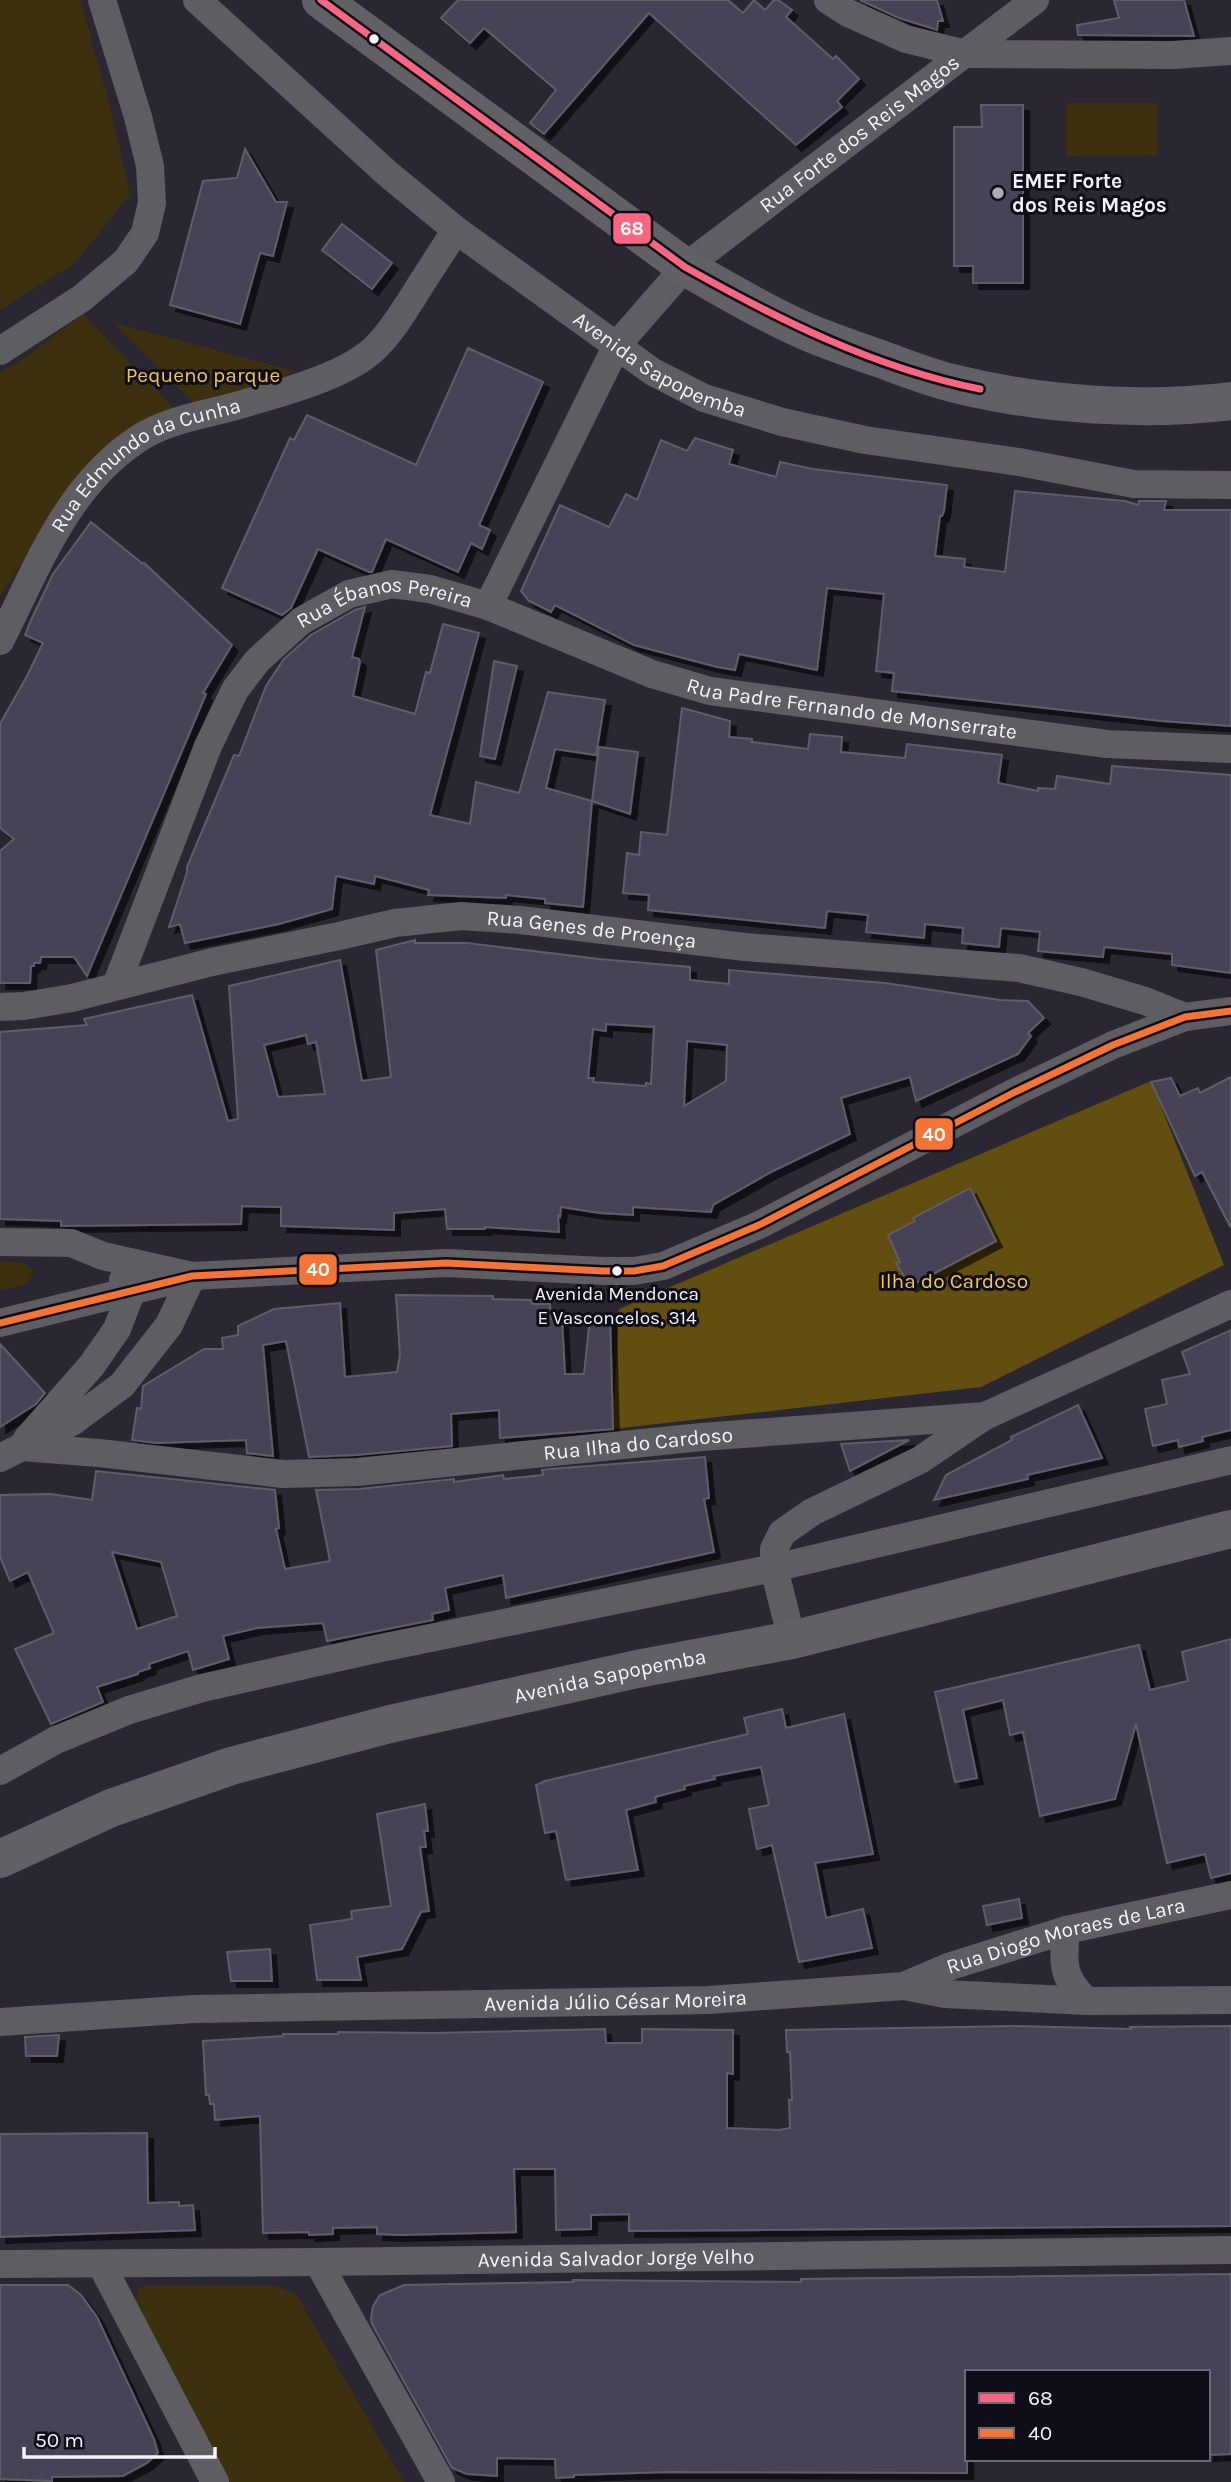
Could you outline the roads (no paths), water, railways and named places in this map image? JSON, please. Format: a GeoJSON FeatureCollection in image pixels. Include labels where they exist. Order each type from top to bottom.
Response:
{"type":"FeatureCollection","features":[{"type":"Feature","properties":{"kind":"main road"},"geometry":{"type":"LineString","coordinates":[[321,0],[685,267],[815,335],[952,383],[1007,394],[1106,405],[1208,404],[1231,401]]}},
{"type":"Feature","properties":{"kind":"main road","name":"Avenida Sapopemba"},"geometry":{"type":"LineString","coordinates":[[0,1859],[111,1808],[231,1766],[416,1718],[638,1669],[792,1640],[1231,1529]]}},
{"type":"Feature","properties":{"kind":"street"},"geometry":{"type":"LineString","coordinates":[[0,351],[82,298],[127,261],[145,233],[152,203],[150,166],[102,0]]}},
{"type":"Feature","properties":{"kind":"street","name":"Avenida Sapopemba"},"geometry":{"type":"LineString","coordinates":[[197,0],[388,174],[456,230],[653,372],[704,398],[782,422],[865,440],[1019,461],[1134,484],[1231,485]]}},
{"type":"Feature","properties":{"kind":"street"},"geometry":{"type":"LineString","coordinates":[[828,0],[848,13],[906,38],[966,54],[1173,55],[1231,51]]}},
{"type":"Feature","properties":{"kind":"street","name":"Rua Forte dos Reis Magos"},"geometry":{"type":"LineString","coordinates":[[685,267],[1035,0]]}},
{"type":"Feature","properties":{"kind":"street","name":"Rua Edmundo da Cunha"},"geometry":{"type":"LineString","coordinates":[[0,641],[60,522],[101,469],[134,441],[155,429],[289,391],[353,365],[391,331],[456,230]]}},
{"type":"Feature","properties":{"kind":"street","name":"Rua Ébanos Pereira"},"geometry":{"type":"LineString","coordinates":[[116,986],[208,746],[235,690],[257,661],[301,621],[349,594],[392,584],[430,589],[488,606],[617,345],[685,267]]}},
{"type":"Feature","properties":{"kind":"street","name":"Rua Padre Fernando de Monserrate"},"geometry":{"type":"LineString","coordinates":[[488,606],[652,674],[710,691],[1107,744],[1231,749]]}},
{"type":"Feature","properties":{"kind":"street","name":"Rua Genes de Proença"},"geometry":{"type":"LineString","coordinates":[[0,1007],[72,998],[212,962],[395,923],[461,916],[520,920],[745,947],[1019,968],[1132,997],[1185,1017]]}},
{"type":"Feature","properties":{"kind":"street"},"geometry":{"type":"LineString","coordinates":[[0,1323],[192,1276],[446,1263],[603,1271],[634,1271],[663,1266],[759,1225],[1015,1092],[1113,1045],[1185,1017],[1231,1011]]}},
{"type":"Feature","properties":{"kind":"street"},"geometry":{"type":"LineString","coordinates":[[0,1242],[71,1243],[103,1256],[192,1276]]}},
{"type":"Feature","properties":{"kind":"street"},"geometry":{"type":"LineString","coordinates":[[103,1256],[132,1290]]}},
{"type":"Feature","properties":{"kind":"street"},"geometry":{"type":"LineString","coordinates":[[10,1452],[72,1422],[122,1385],[169,1325],[192,1276]]}},
{"type":"Feature","properties":{"kind":"street"},"geometry":{"type":"LineString","coordinates":[[10,1452],[92,1364],[117,1329],[132,1290]]}},
{"type":"Feature","properties":{"kind":"street","name":"Rua Ilha do Cardoso"},"geometry":{"type":"LineString","coordinates":[[10,1452],[99,1453],[282,1474],[344,1473],[702,1437],[985,1416],[1231,1304]]}},
{"type":"Feature","properties":{"kind":"street"},"geometry":{"type":"LineString","coordinates":[[792,1640],[774,1569],[774,1549],[782,1533],[812,1512],[920,1460],[985,1416]]}},
{"type":"Feature","properties":{"kind":"street"},"geometry":{"type":"LineString","coordinates":[[0,1771],[56,1740],[117,1715],[202,1688],[383,1648],[774,1569],[1231,1460]]}},
{"type":"Feature","properties":{"kind":"street","name":"Rua Diogo Moraes de Lara"},"geometry":{"type":"LineString","coordinates":[[904,1986],[951,1966],[1066,1930],[1231,1895]]}},
{"type":"Feature","properties":{"kind":"street"},"geometry":{"type":"LineString","coordinates":[[1066,1930],[1063,1961],[1067,1977],[1087,2001]]}},
{"type":"Feature","properties":{"kind":"street","name":"Avenida Júlio César Moreira"},"geometry":{"type":"LineString","coordinates":[[0,2022],[194,2009],[709,2000],[904,1986],[945,1994],[1087,2001],[1231,2000]]}},
{"type":"Feature","properties":{"kind":"street","name":"Avenida Salvador Jorge Velho"},"geometry":{"type":"LineString","coordinates":[[0,2264],[1231,2250]]}},
{"type":"Feature","properties":{"kind":"street"},"geometry":{"type":"LineString","coordinates":[[318,2262],[441,2482]]}},
{"type":"Feature","properties":{"kind":"street"},"geometry":{"type":"LineString","coordinates":[[101,2264],[215,2482]]}},
{"type":"Feature","properties":{"kind":"place","name":"EMEF Forte dos Reis Magos"},"geometry":{"type":"Point","coordinates":[998,193]}},
{"type":"Feature","properties":{"kind":"place","name":"Avenida Mendonca E Vasconcelos, 314"},"geometry":{"type":"Point","coordinates":[617,1271]}},
{"type":"Feature","properties":{"kind":"park label","name":"Pequeno parque"},"geometry":{"type":"Point","coordinates":[203,375]}},
{"type":"Feature","properties":{"kind":"park label","name":"Ilha do Cardoso"},"geometry":{"type":"Point","coordinates":[954,1281]}}]}
